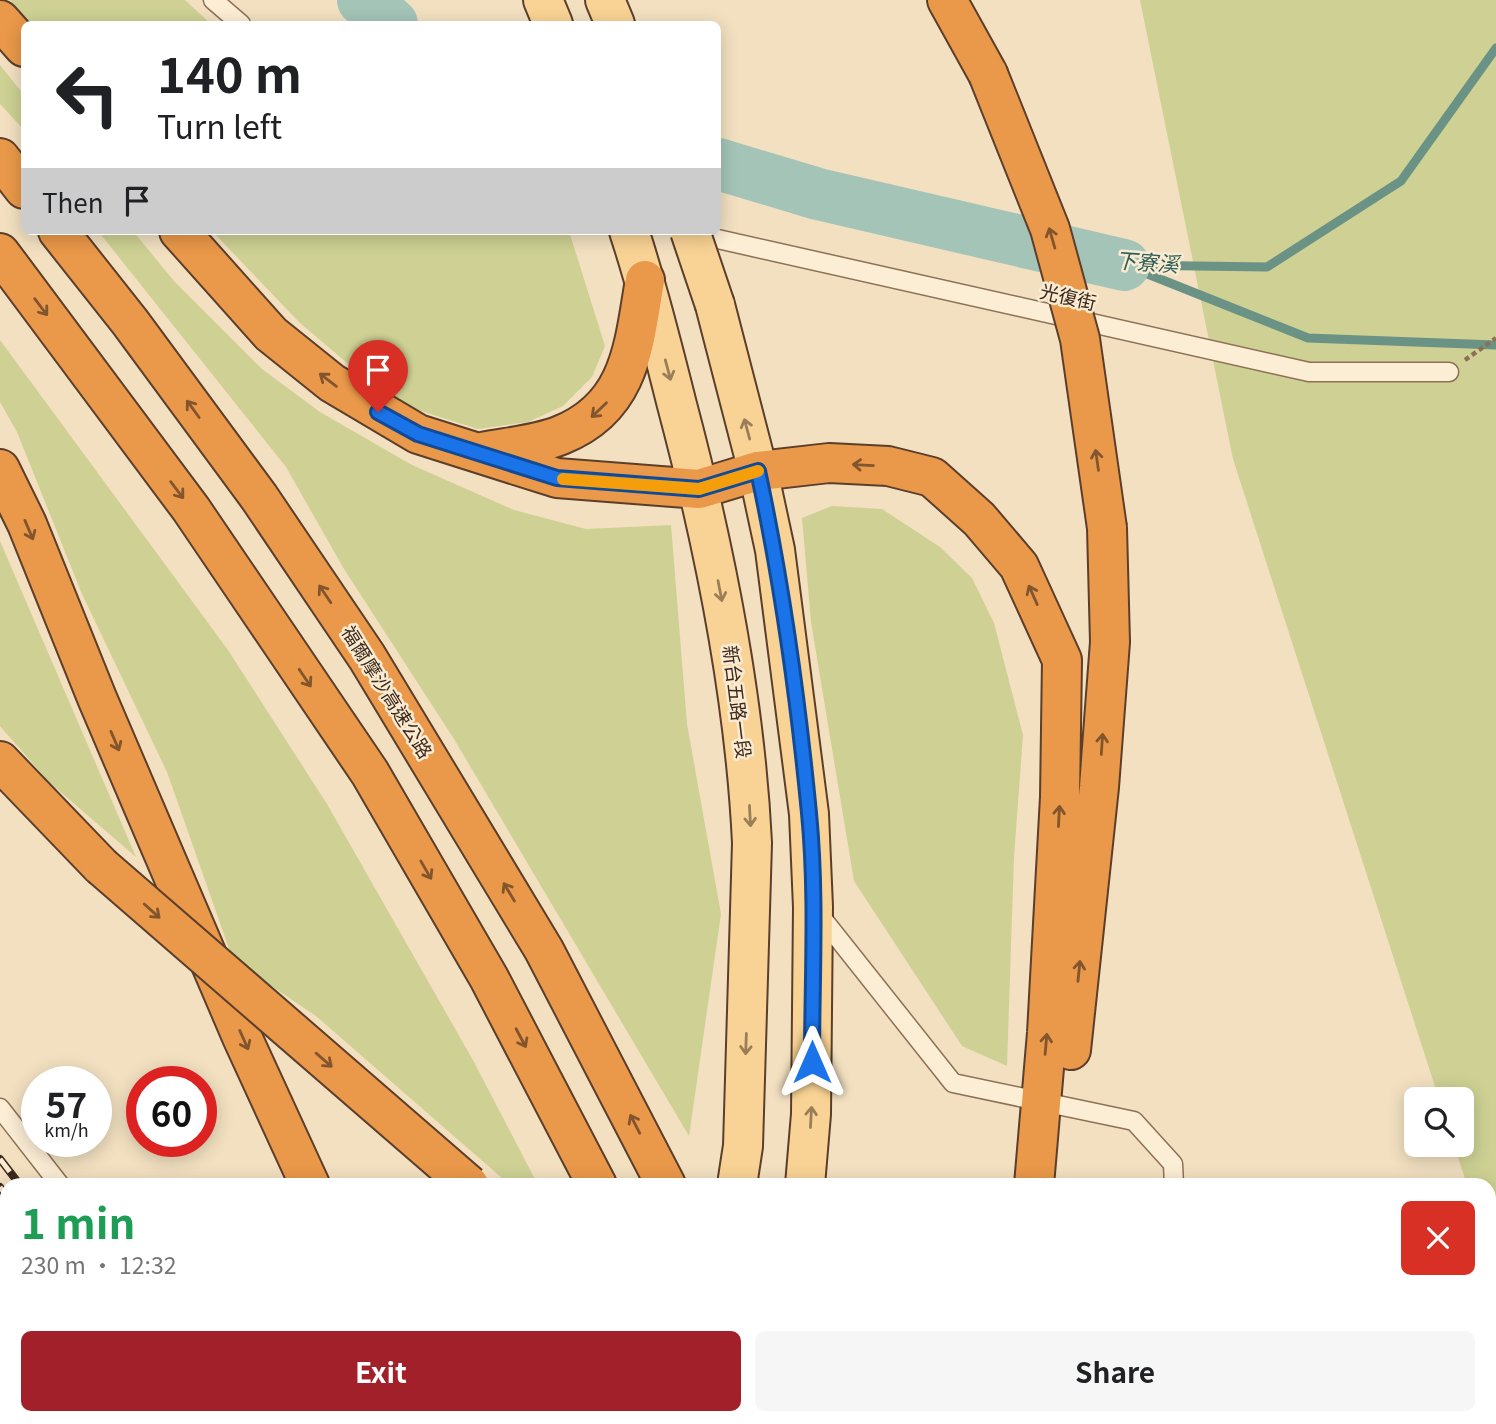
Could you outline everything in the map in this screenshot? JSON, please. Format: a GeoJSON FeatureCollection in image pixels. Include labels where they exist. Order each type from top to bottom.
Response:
{"type":"FeatureCollection","features":[{"type":"Feature","properties":{"kind":"highway"},"geometry":{"type":"LineString","coordinates":[[947,0],[988,74],[1050,229],[1080,339],[1107,528],[1110,642],[1099,787],[1053,1104],[1036,1178]]}},
{"type":"Feature","properties":{"kind":"highway"},"geometry":{"type":"LineString","coordinates":[[0,20],[21,44]]}},
{"type":"Feature","properties":{"kind":"highway"},"geometry":{"type":"LineString","coordinates":[[0,158],[21,185]]}},
{"type":"Feature","properties":{"kind":"highway","name":"福爾摩沙高速公路"},"geometry":{"type":"LineString","coordinates":[[61,235],[130,322],[259,497],[367,657],[544,950],[662,1178]]}},
{"type":"Feature","properties":{"kind":"highway"},"geometry":{"type":"LineString","coordinates":[[183,235],[271,334],[332,383],[418,434],[557,478],[699,489],[758,471],[829,463],[888,466],[932,477],[979,519],[1019,566],[1062,660],[1053,1104],[1057,1178]]}},
{"type":"Feature","properties":{"kind":"highway"},"geometry":{"type":"LineString","coordinates":[[0,253],[191,509],[370,773],[489,978],[593,1178]]}},
{"type":"Feature","properties":{"kind":"highway"},"geometry":{"type":"LineString","coordinates":[[476,453],[561,436],[595,416],[628,373],[645,280]]}},
{"type":"Feature","properties":{"kind":"highway"},"geometry":{"type":"LineString","coordinates":[[0,469],[27,524],[97,698],[237,1024],[307,1178]]}},
{"type":"Feature","properties":{"kind":"highway"},"geometry":{"type":"LineString","coordinates":[[0,761],[101,866],[461,1178]]}},
{"type":"Feature","properties":{"kind":"main road"},"geometry":{"type":"LineString","coordinates":[[543,0],[552,21]]}},
{"type":"Feature","properties":{"kind":"main road"},"geometry":{"type":"LineString","coordinates":[[606,0],[614,21]]}},
{"type":"Feature","properties":{"kind":"main road","name":"新台五路一段"},"geometry":{"type":"LineString","coordinates":[[630,235],[645,280],[699,489],[727,630],[751,819],[743,1146],[738,1178]]}},
{"type":"Feature","properties":{"kind":"main road"},"geometry":{"type":"LineString","coordinates":[[691,235],[715,305],[758,471],[775,550],[806,786],[813,907],[811,1114],[806,1178]]}},
{"type":"Feature","properties":{"kind":"lane"},"geometry":{"type":"LineString","coordinates":[[213,0],[238,21]]}},
{"type":"Feature","properties":{"kind":"lane","name":"光復街"},"geometry":{"type":"LineString","coordinates":[[699,235],[1309,372],[1449,372]]}},
{"type":"Feature","properties":{"kind":"lane"},"geometry":{"type":"LineString","coordinates":[[813,907],[953,1083],[1134,1122],[1173,1164],[1174,1178]]}},
{"type":"Feature","properties":{"kind":"lane"},"geometry":{"type":"LineString","coordinates":[[0,1108],[55,1178]]}},
{"type":"Feature","properties":{"kind":"path"},"geometry":{"type":"LineString","coordinates":[[1449,372],[1496,338]]}},
{"type":"Feature","properties":{"kind":"green space"},"geometry":{"type":"Polygon","coordinates":[[[10,0],[185,0],[208,21],[28,21],[10,0]]]}},
{"type":"Feature","properties":{"kind":"green space"},"geometry":{"type":"Polygon","coordinates":[[[1140,0],[1496,0],[1496,1178],[1465,1178],[1458,1157],[1474,1157],[1474,1087],[1435,1087],[1233,459],[1140,0]]]}},
{"type":"Feature","properties":{"kind":"green space"},"geometry":{"type":"Polygon","coordinates":[[[0,65],[21,91],[21,127],[0,104],[0,65]]]}},
{"type":"Feature","properties":{"kind":"green space"},"geometry":{"type":"Polygon","coordinates":[[[101,235],[136,235],[174,281],[262,369],[320,412],[412,465],[514,510],[586,529],[671,525],[687,724],[721,914],[689,1136],[454,739],[344,569],[286,467],[101,235]]]}},
{"type":"Feature","properties":{"kind":"green space"},"geometry":{"type":"Polygon","coordinates":[[[216,235],[570,235],[605,346],[592,377],[563,406],[528,422],[478,429],[405,406],[300,323],[216,235]]]}},
{"type":"Feature","properties":{"kind":"green space"},"geometry":{"type":"Polygon","coordinates":[[[0,340],[228,650],[327,804],[474,1062],[534,1178],[502,1178],[316,1016],[233,960],[167,772],[82,594],[17,432],[0,402],[0,340]]]}},
{"type":"Feature","properties":{"kind":"green space"},"geometry":{"type":"Polygon","coordinates":[[[832,506],[882,509],[940,547],[972,578],[994,623],[1023,735],[1014,857],[1007,1066],[962,1046],[854,881],[811,622],[802,518],[832,506]]]}},
{"type":"Feature","properties":{"kind":"green space"},"geometry":{"type":"Polygon","coordinates":[[[0,541],[136,857],[49,782],[0,726],[0,541]]]}},
{"type":"Feature","properties":{"kind":"waterway","name":"下寮溪"},"geometry":{"type":"LineString","coordinates":[[363,0],[388,21]]}},
{"type":"Feature","properties":{"kind":"waterway","name":"下寮溪"},"geometry":{"type":"LineString","coordinates":[[1124,265],[1267,267],[1401,181],[1496,48]]}},
{"type":"Feature","properties":{"kind":"waterway","name":"下寮溪"},"geometry":{"type":"LineString","coordinates":[[721,165],[818,194],[1124,265]]}},
{"type":"Feature","properties":{"kind":"waterway"},"geometry":{"type":"LineString","coordinates":[[1130,267],[1308,338],[1496,345]]}},
{"type":"Feature","properties":{"kind":"railway"},"geometry":{"type":"LineString","coordinates":[[0,1159],[15,1178]]}},
{"type":"Feature","properties":{"kind":"slow traffic"},"geometry":{"type":"LineString","coordinates":[[563,479],[699,489],[758,471]]}},
{"type":"Feature","properties":{"kind":"route"},"geometry":{"type":"LineString","coordinates":[[378,412],[418,434],[557,478],[699,489],[758,471],[775,550],[809,814],[813,907],[812,1062]]}}]}
